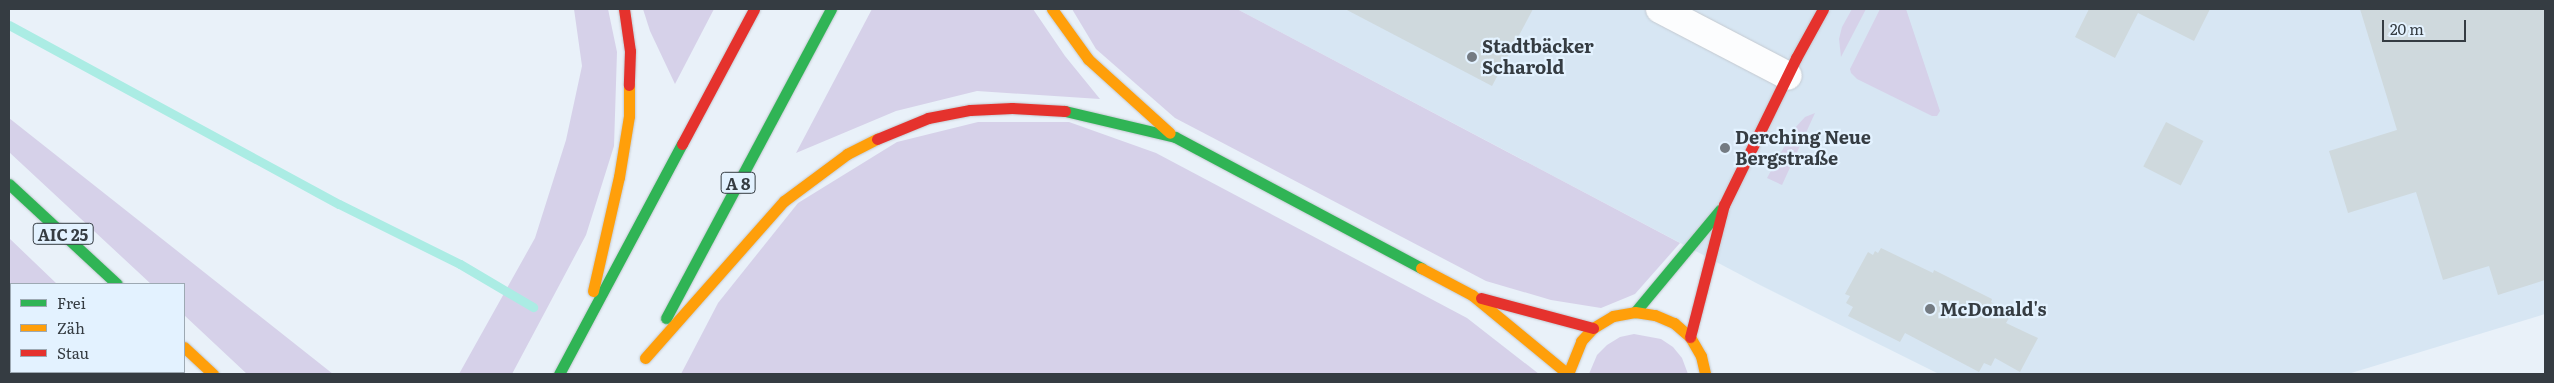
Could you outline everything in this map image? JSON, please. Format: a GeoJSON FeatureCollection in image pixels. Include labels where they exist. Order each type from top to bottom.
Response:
{"type":"FeatureCollection","features":[{"type":"Feature","properties":{"kind":"main road"},"geometry":{"type":"LineString","coordinates":[[585,327],[619,177],[629,116],[630,51],[624,9]]}},
{"type":"Feature","properties":{"kind":"main road"},"geometry":{"type":"LineString","coordinates":[[559,374],[754,9]]}},
{"type":"Feature","properties":{"kind":"main road","name":"A 8"},"geometry":{"type":"LineString","coordinates":[[831,9],[642,362],[784,200],[847,154],[888,134],[928,118],[970,110],[1012,108],[1063,111],[1175,138]]}},
{"type":"Feature","properties":{"kind":"main road"},"geometry":{"type":"LineString","coordinates":[[1052,9],[1068,34],[1088,59],[1175,138],[1472,295],[1568,374],[1573,357],[1581,341],[1593,328],[1613,316],[1635,312],[1656,315],[1674,323],[1690,337],[1701,356],[1705,374]]}},
{"type":"Feature","properties":{"kind":"main road"},"geometry":{"type":"LineString","coordinates":[[1690,337],[1724,205],[1823,9]]}},
{"type":"Feature","properties":{"kind":"main road","name":"AIC 25"},"geometry":{"type":"LineString","coordinates":[[9,184],[116,283]]}},
{"type":"Feature","properties":{"kind":"main road"},"geometry":{"type":"LineString","coordinates":[[1635,312],[1724,205]]}},
{"type":"Feature","properties":{"kind":"main road"},"geometry":{"type":"LineString","coordinates":[[1472,295],[1593,328]]}},
{"type":"Feature","properties":{"kind":"main road"},"geometry":{"type":"LineString","coordinates":[[185,348],[213,374]]}},
{"type":"Feature","properties":{"kind":"street"},"geometry":{"type":"LineString","coordinates":[[1660,9],[1788,76]]}},
{"type":"Feature","properties":{"kind":"shaded area"},"geometry":{"type":"Polygon","coordinates":[[[574,9],[608,9],[617,52],[614,146],[586,235],[512,374],[459,374],[535,238],[566,140],[582,66],[574,9]]]}},
{"type":"Feature","properties":{"kind":"shaded area"},"geometry":{"type":"Polygon","coordinates":[[[643,9],[714,9],[675,84],[650,31],[643,9]]]}},
{"type":"Feature","properties":{"kind":"shaded area"},"geometry":{"type":"Polygon","coordinates":[[[872,9],[1033,9],[1065,56],[1100,99],[977,91],[896,111],[796,153],[872,9]]]}},
{"type":"Feature","properties":{"kind":"shaded area"},"geometry":{"type":"Polygon","coordinates":[[[1072,9],[1237,9],[1680,243],[1635,294],[1601,308],[1551,300],[1486,281],[1175,118],[1096,49],[1072,9]]]}},
{"type":"Feature","properties":{"kind":"shaded area"},"geometry":{"type":"Polygon","coordinates":[[[1237,9],[2545,9],[2545,314],[2348,374],[1939,374],[1760,285],[1237,9]]]}},
{"type":"Feature","properties":{"kind":"shaded area"},"geometry":{"type":"Polygon","coordinates":[[[1852,9],[1866,9],[1841,57],[1839,39],[1842,27],[1852,9]]]}},
{"type":"Feature","properties":{"kind":"shaded area"},"geometry":{"type":"Polygon","coordinates":[[[1880,9],[1906,9],[1940,111],[1937,116],[1932,116],[1857,79],[1851,73],[1850,69],[1880,9]]]}},
{"type":"Feature","properties":{"kind":"shaded area"},"geometry":{"type":"Polygon","coordinates":[[[1815,113],[1782,185],[1767,178],[1794,129],[1805,117],[1815,113]]]}},
{"type":"Feature","properties":{"kind":"shaded area"},"geometry":{"type":"Polygon","coordinates":[[[9,118],[333,374],[247,374],[185,316],[185,283],[150,283],[9,152],[9,118]]]}},
{"type":"Feature","properties":{"kind":"shaded area"},"geometry":{"type":"Polygon","coordinates":[[[978,122],[1069,122],[1156,153],[1467,318],[1539,374],[681,374],[718,303],[798,203],[897,142],[978,122]]]}},
{"type":"Feature","properties":{"kind":"shaded area"},"geometry":{"type":"Polygon","coordinates":[[[9,238],[56,283],[10,283],[9,312],[9,238]]]}},
{"type":"Feature","properties":{"kind":"shaded area"},"geometry":{"type":"Polygon","coordinates":[[[9,312],[10,373],[67,374],[9,374],[9,312]]]}},
{"type":"Feature","properties":{"kind":"shaded area"},"geometry":{"type":"Polygon","coordinates":[[[1634,334],[1661,339],[1673,347],[1682,358],[1688,374],[1589,374],[1597,355],[1607,345],[1620,337],[1634,334]]]}},
{"type":"Feature","properties":{"kind":"building","name":"Stadtbäcker Scharold"},"geometry":{"type":"Polygon","coordinates":[[[1345,9],[1533,9],[1492,86],[1345,9]]]}},
{"type":"Feature","properties":{"kind":"building"},"geometry":{"type":"Polygon","coordinates":[[[2089,9],[2210,9],[2194,41],[2138,13],[2115,58],[2075,37],[2089,9]]]}},
{"type":"Feature","properties":{"kind":"building"},"geometry":{"type":"Polygon","coordinates":[[[2360,9],[2545,9],[2545,280],[2498,295],[2489,266],[2443,280],[2416,192],[2348,213],[2329,151],[2397,130],[2360,9]]]}},
{"type":"Feature","properties":{"kind":"building"},"geometry":{"type":"Polygon","coordinates":[[[2166,122],[2203,141],[2181,186],[2143,167],[2166,122]]]}},
{"type":"Feature","properties":{"kind":"building","name":"McDonald's"},"geometry":{"type":"Polygon","coordinates":[[[1881,248],[1933,273],[1934,270],[1992,299],[1991,302],[2007,311],[2005,315],[2009,318],[2006,323],[2038,338],[2020,372],[1995,358],[1991,366],[1984,363],[1979,372],[1905,333],[1900,342],[1848,316],[1853,307],[1846,303],[1850,296],[1845,294],[1868,252],[1873,255],[1875,251],[1878,253],[1881,248]]]}},
{"type":"Feature","properties":{"kind":"waterway"},"geometry":{"type":"LineString","coordinates":[[9,25],[339,204],[460,264],[533,307]]}},
{"type":"Feature","properties":{"kind":"traffic: fast"},"geometry":{"type":"LineString","coordinates":[[666,318],[831,9]]}},
{"type":"Feature","properties":{"kind":"traffic: fast"},"geometry":{"type":"LineString","coordinates":[[1065,111],[1175,137],[1421,268]]}},
{"type":"Feature","properties":{"kind":"traffic: fast"},"geometry":{"type":"LineString","coordinates":[[559,374],[682,144]]}},
{"type":"Feature","properties":{"kind":"traffic: fast"},"geometry":{"type":"LineString","coordinates":[[9,184],[116,283]]}},
{"type":"Feature","properties":{"kind":"traffic: fast"},"geometry":{"type":"LineString","coordinates":[[1635,312],[1720,210]]}},
{"type":"Feature","properties":{"kind":"traffic: slow"},"geometry":{"type":"LineString","coordinates":[[1052,9],[1088,59],[1170,133]]}},
{"type":"Feature","properties":{"kind":"traffic: slow"},"geometry":{"type":"LineString","coordinates":[[593,291],[619,177],[629,116],[629,85]]}},
{"type":"Feature","properties":{"kind":"traffic: slow"},"geometry":{"type":"LineString","coordinates":[[645,358],[784,201],[847,154],[877,139]]}},
{"type":"Feature","properties":{"kind":"traffic: slow"},"geometry":{"type":"LineString","coordinates":[[1421,268],[1472,295],[1568,374]]}},
{"type":"Feature","properties":{"kind":"traffic: slow"},"geometry":{"type":"LineString","coordinates":[[1568,374],[1581,341],[1593,328],[1613,316],[1635,312],[1655,315],[1674,323],[1690,337],[1701,356],[1705,374]]}},
{"type":"Feature","properties":{"kind":"traffic: slow"},"geometry":{"type":"LineString","coordinates":[[185,348],[213,374]]}},
{"type":"Feature","properties":{"kind":"traffic: jam"},"geometry":{"type":"LineString","coordinates":[[624,9],[630,51],[629,85]]}},
{"type":"Feature","properties":{"kind":"traffic: jam"},"geometry":{"type":"LineString","coordinates":[[682,144],[754,9]]}},
{"type":"Feature","properties":{"kind":"traffic: jam"},"geometry":{"type":"LineString","coordinates":[[1690,337],[1724,205],[1796,58],[1823,9]]}},
{"type":"Feature","properties":{"kind":"traffic: jam"},"geometry":{"type":"LineString","coordinates":[[877,139],[928,118],[970,110],[1012,108],[1065,111]]}},
{"type":"Feature","properties":{"kind":"traffic: jam"},"geometry":{"type":"LineString","coordinates":[[1481,298],[1593,328]]}},
{"type":"Feature","properties":{"kind":"place","name":"Stadtbäcker Scharold"},"geometry":{"type":"Point","coordinates":[1472,57]}},
{"type":"Feature","properties":{"kind":"place","name":"Derching Neue Bergstraße"},"geometry":{"type":"Point","coordinates":[1725,148]}},
{"type":"Feature","properties":{"kind":"place","name":"McDonald's"},"geometry":{"type":"Point","coordinates":[1930,309]}}]}
